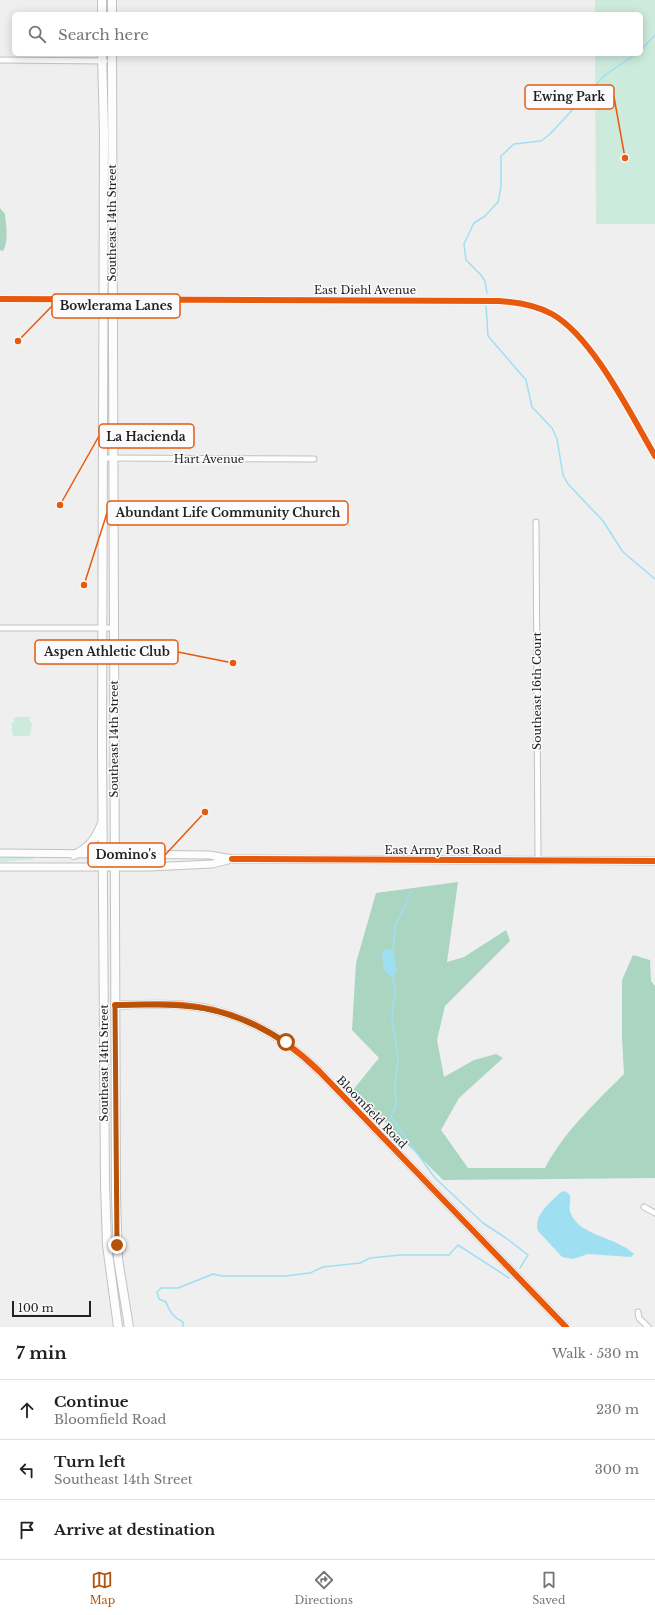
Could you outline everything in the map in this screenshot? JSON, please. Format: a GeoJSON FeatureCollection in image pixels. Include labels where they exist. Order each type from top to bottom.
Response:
{"type":"FeatureCollection","features":[{"type":"Feature","properties":{"kind":"main road"},"geometry":{"type":"LineString","coordinates":[[102,0],[102,12]]}},
{"type":"Feature","properties":{"kind":"main road"},"geometry":{"type":"LineString","coordinates":[[112,0],[112,12]]}},
{"type":"Feature","properties":{"kind":"main road","name":"Southeast 14th Street"},"geometry":{"type":"LineString","coordinates":[[102,58],[104,300],[102,628],[105,1216],[108,1261],[118,1327]]}},
{"type":"Feature","properties":{"kind":"main road","name":"Southeast 14th Street"},"geometry":{"type":"LineString","coordinates":[[112,58],[117,1245],[129,1327]]}},
{"type":"Feature","properties":{"kind":"main road"},"geometry":{"type":"LineString","coordinates":[[74,855],[88,847],[97,836],[103,819]]}},
{"type":"Feature","properties":{"kind":"main road","name":"East Army Post Road"},"geometry":{"type":"LineString","coordinates":[[0,853],[210,856],[232,859],[655,861]]}},
{"type":"Feature","properties":{"kind":"main road","name":"East Army Post Road"},"geometry":{"type":"LineString","coordinates":[[0,867],[115,868],[212,864],[232,859]]}},
{"type":"Feature","properties":{"kind":"main road","name":"Bloomfield Road"},"geometry":{"type":"LineString","coordinates":[[115,1005],[170,1004],[202,1007],[247,1020],[286,1042],[319,1071],[566,1327]]}},
{"type":"Feature","properties":{"kind":"street"},"geometry":{"type":"LineString","coordinates":[[0,60],[112,58]]}},
{"type":"Feature","properties":{"kind":"street","name":"East Diehl Avenue"},"geometry":{"type":"LineString","coordinates":[[0,299],[499,301],[537,308],[560,320],[589,349],[655,456]]}},
{"type":"Feature","properties":{"kind":"street","name":"Hart Avenue"},"geometry":{"type":"LineString","coordinates":[[103,458],[314,459]]}},
{"type":"Feature","properties":{"kind":"street","name":"Southeast 16th Court"},"geometry":{"type":"LineString","coordinates":[[536,522],[538,860]]}},
{"type":"Feature","properties":{"kind":"street"},"geometry":{"type":"LineString","coordinates":[[0,628],[114,628]]}},
{"type":"Feature","properties":{"kind":"street"},"geometry":{"type":"LineString","coordinates":[[644,1207],[655,1213]]}},
{"type":"Feature","properties":{"kind":"street"},"geometry":{"type":"LineString","coordinates":[[638,1312],[639,1318],[648,1327]]}},
{"type":"Feature","properties":{"kind":"green space"},"geometry":{"type":"Polygon","coordinates":[[[595,0],[655,0],[655,224],[596,224],[595,56],[643,56],[643,12],[595,12],[595,0]]]}},
{"type":"Feature","properties":{"kind":"green space"},"geometry":{"type":"Polygon","coordinates":[[[0,208],[5,214],[7,238],[3,251],[0,250],[0,208]]]}},
{"type":"Feature","properties":{"kind":"green space"},"geometry":{"type":"Polygon","coordinates":[[[30,717],[30,723],[32,723],[30,736],[14,736],[12,734],[12,722],[14,722],[14,718],[30,717]]]}},
{"type":"Feature","properties":{"kind":"green space"},"geometry":{"type":"Polygon","coordinates":[[[0,857],[34,857],[34,859],[0,862],[0,857]]]}},
{"type":"Feature","properties":{"kind":"green space"},"geometry":{"type":"Polygon","coordinates":[[[458,882],[447,962],[464,957],[506,930],[510,941],[445,1006],[437,1040],[444,1077],[474,1060],[496,1054],[503,1058],[459,1098],[441,1130],[468,1168],[545,1168],[561,1142],[571,1130],[591,1107],[624,1074],[622,1038],[622,980],[633,955],[650,960],[651,981],[655,986],[655,1178],[443,1180],[353,1090],[379,1058],[352,1030],[356,963],[376,893],[458,882]]]}},
{"type":"Feature","properties":{"kind":"water"},"geometry":{"type":"Polygon","coordinates":[[[384,949],[393,950],[397,971],[393,979],[384,970],[382,957],[384,949]]]}},
{"type":"Feature","properties":{"kind":"water"},"geometry":{"type":"Polygon","coordinates":[[[565,1191],[570,1195],[570,1212],[582,1227],[627,1248],[634,1254],[631,1257],[588,1254],[573,1259],[562,1257],[538,1231],[537,1225],[540,1214],[544,1209],[561,1192],[565,1191]]]}},
{"type":"Feature","properties":{"kind":"waterway"},"geometry":{"type":"LineString","coordinates":[[643,48],[655,35]]}},
{"type":"Feature","properties":{"kind":"waterway"},"geometry":{"type":"LineString","coordinates":[[487,293],[485,281],[466,260],[464,244],[474,223],[485,216],[498,202],[501,187],[501,156],[514,144],[541,141],[550,134],[605,75],[633,56]]}},
{"type":"Feature","properties":{"kind":"waterway"},"geometry":{"type":"LineString","coordinates":[[486,306],[488,336],[526,380],[532,407],[552,428],[557,439],[563,475],[568,484],[603,521],[623,552],[655,579]]}},
{"type":"Feature","properties":{"kind":"waterway"},"geometry":{"type":"LineString","coordinates":[[393,951],[395,927],[411,891]]}},
{"type":"Feature","properties":{"kind":"waterway"},"geometry":{"type":"LineString","coordinates":[[393,979],[395,991],[392,1018],[398,1058],[395,1088],[396,1106],[391,1117],[435,1178],[483,1223],[528,1255],[520,1268]]}},
{"type":"Feature","properties":{"kind":"waterway"},"geometry":{"type":"LineString","coordinates":[[183,1327],[183,1322],[172,1314],[166,1302],[159,1299],[157,1292],[161,1288],[178,1288],[213,1274],[222,1276],[285,1276],[310,1273],[323,1267],[360,1263],[370,1258],[400,1255],[449,1255],[458,1245],[509,1278]]}},
{"type":"Feature","properties":{"kind":"cycle path"},"geometry":{"type":"LineString","coordinates":[[0,299],[499,301],[526,304],[540,308],[552,314],[567,325],[582,340],[610,378],[655,456]]}},
{"type":"Feature","properties":{"kind":"cycle path"},"geometry":{"type":"LineString","coordinates":[[232,859],[655,861]]}},
{"type":"Feature","properties":{"kind":"cycle path"},"geometry":{"type":"LineString","coordinates":[[115,1005],[174,1004],[202,1007],[239,1018],[273,1035],[289,1046],[319,1071],[566,1327]]}},
{"type":"Feature","properties":{"kind":"place","name":"Ewing Park"},"geometry":{"type":"Point","coordinates":[625,158]}},
{"type":"Feature","properties":{"kind":"place","name":"Bowlerama Lanes"},"geometry":{"type":"Point","coordinates":[18,341]}},
{"type":"Feature","properties":{"kind":"place","name":"La Hacienda"},"geometry":{"type":"Point","coordinates":[60,505]}},
{"type":"Feature","properties":{"kind":"place","name":"Abundant Life Community Church"},"geometry":{"type":"Point","coordinates":[84,585]}},
{"type":"Feature","properties":{"kind":"place","name":"Aspen Athletic Club"},"geometry":{"type":"Point","coordinates":[233,663]}},
{"type":"Feature","properties":{"kind":"place","name":"Domino's"},"geometry":{"type":"Point","coordinates":[205,812]}},
{"type":"Feature","properties":{"kind":"route"},"geometry":{"type":"LineString","coordinates":[[117,1245],[115,1005],[170,1004],[202,1007],[247,1020],[286,1042]]}}]}
